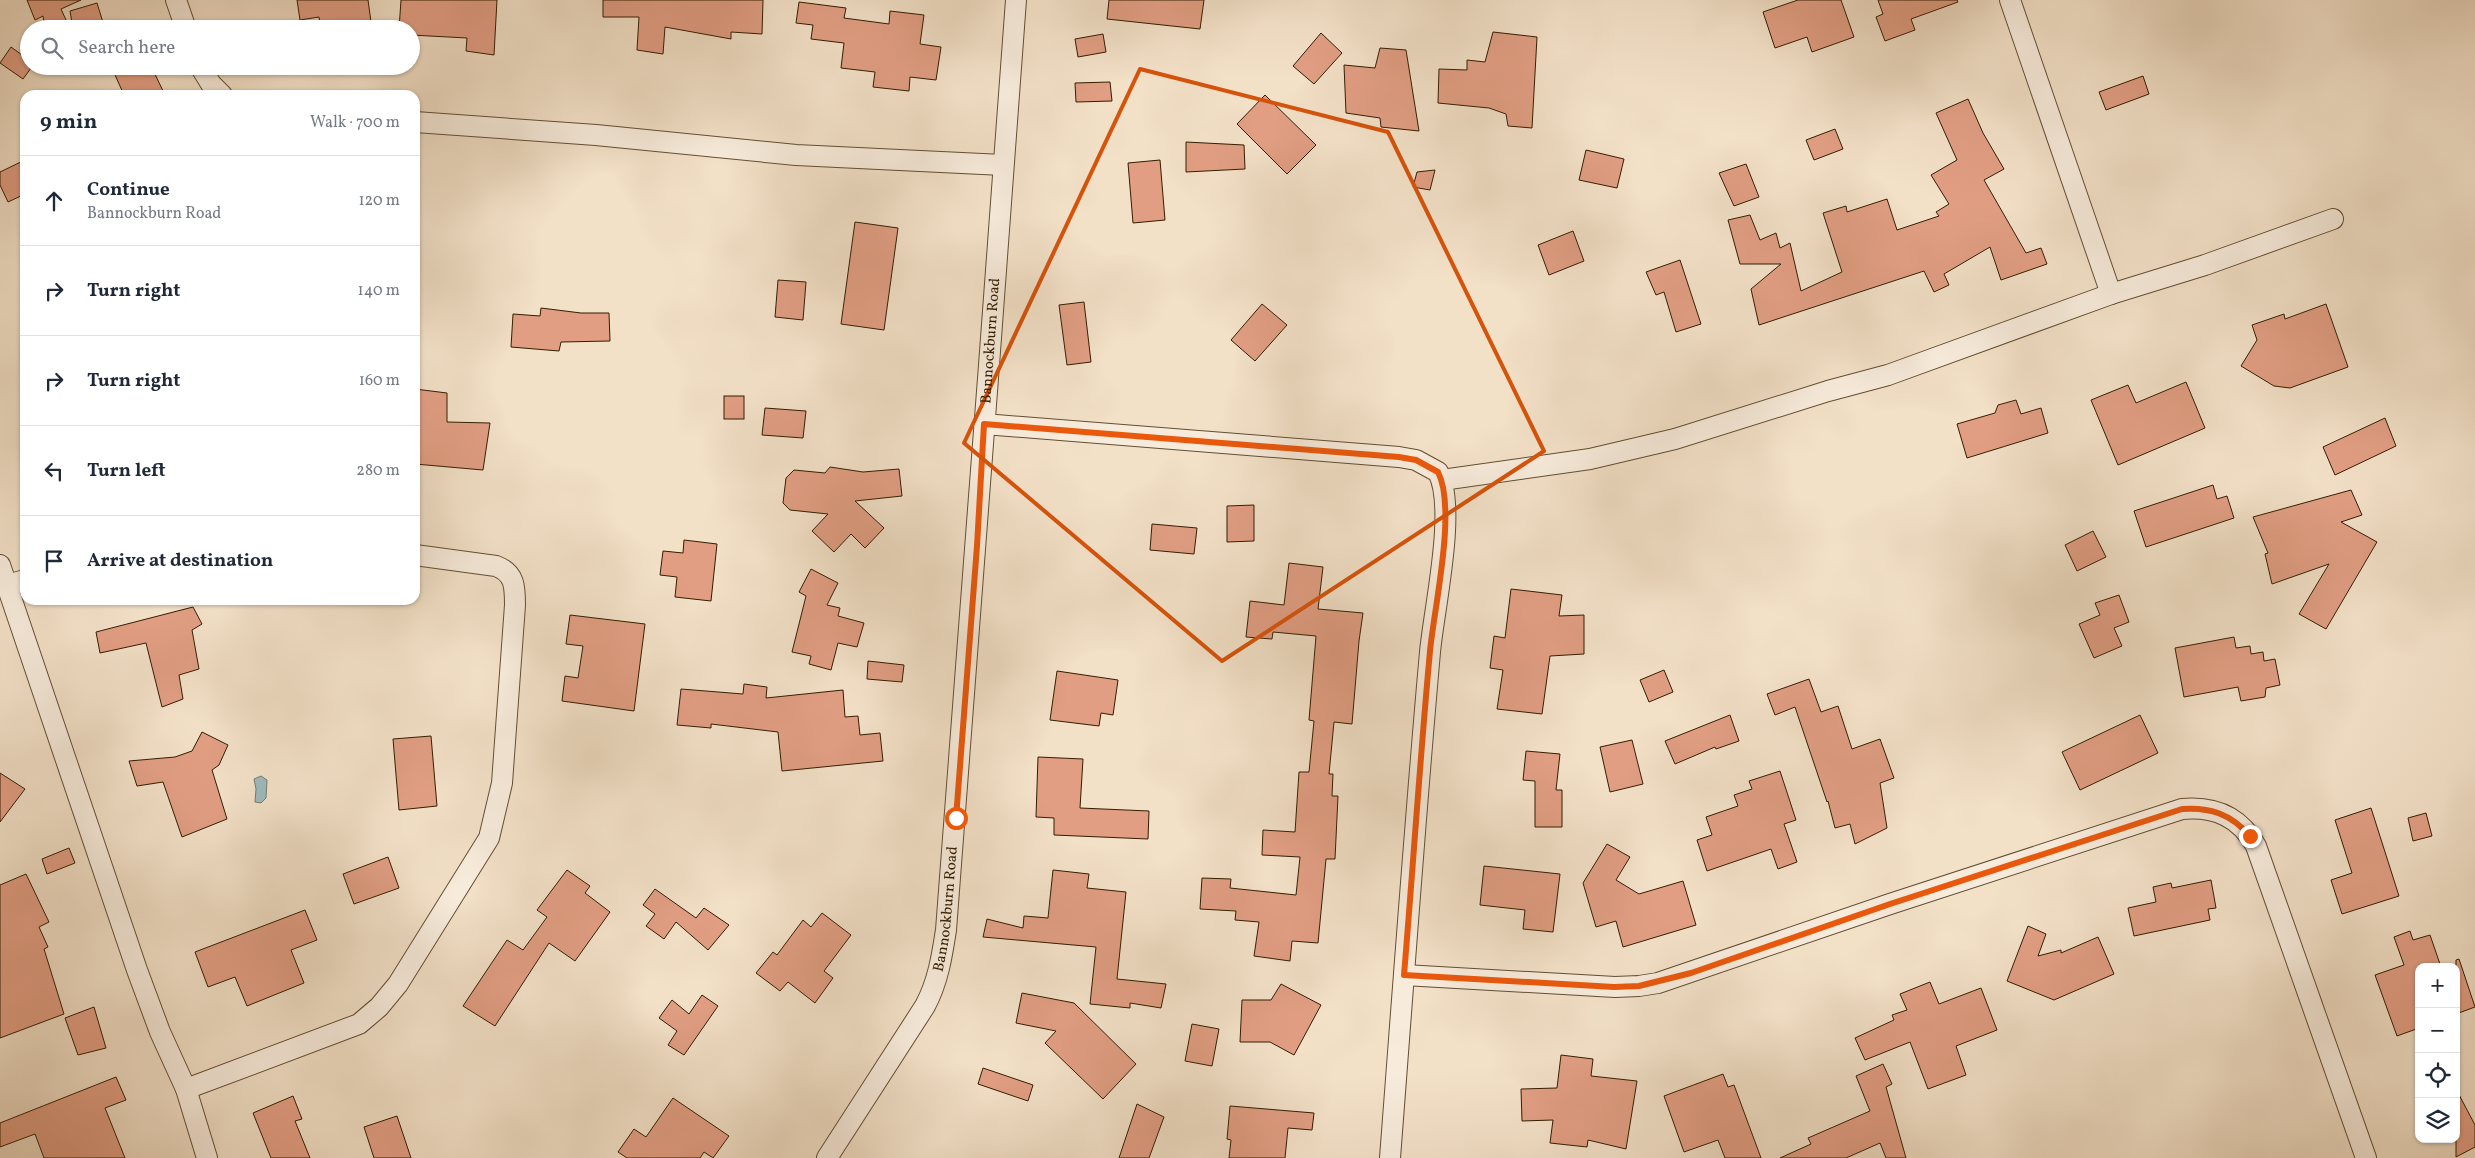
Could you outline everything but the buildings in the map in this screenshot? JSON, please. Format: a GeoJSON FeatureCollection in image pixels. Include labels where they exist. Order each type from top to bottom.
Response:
{"type":"FeatureCollection","features":[{"type":"Feature","properties":{"kind":"street"},"geometry":{"type":"LineString","coordinates":[[176,0],[183,20]]}},
{"type":"Feature","properties":{"kind":"street","name":"Bannockburn Road"},"geometry":{"type":"LineString","coordinates":[[828,1158],[926,1006],[932,993],[942,957],[946,930],[974,585],[984,424],[1016,0]]}},
{"type":"Feature","properties":{"kind":"street"},"geometry":{"type":"LineString","coordinates":[[2010,0],[2111,294]]}},
{"type":"Feature","properties":{"kind":"street"},"geometry":{"type":"LineString","coordinates":[[206,75],[217,90]]}},
{"type":"Feature","properties":{"kind":"street"},"geometry":{"type":"LineString","coordinates":[[420,122],[596,134],[796,155],[1003,165]]}},
{"type":"Feature","properties":{"kind":"street"},"geometry":{"type":"LineString","coordinates":[[1442,480],[1590,458],[1675,439],[1828,391],[1888,375],[2111,294],[2205,265],[2333,219]]}},
{"type":"Feature","properties":{"kind":"street"},"geometry":{"type":"LineString","coordinates":[[984,424],[1399,457],[1416,460],[1438,472],[1445,493],[1442,557],[1430,650],[1390,1158]]}},
{"type":"Feature","properties":{"kind":"street"},"geometry":{"type":"LineString","coordinates":[[186,1089],[359,1024],[371,1015],[398,984],[489,838],[496,816],[502,783],[515,604],[514,581],[506,570],[496,566],[420,556]]}},
{"type":"Feature","properties":{"kind":"street"},"geometry":{"type":"LineString","coordinates":[[0,565],[16,582],[20,595]]}},
{"type":"Feature","properties":{"kind":"street"},"geometry":{"type":"LineString","coordinates":[[23,605],[137,970],[160,1032],[186,1089],[208,1158]]}},
{"type":"Feature","properties":{"kind":"street"},"geometry":{"type":"LineString","coordinates":[[1404,975],[1614,987],[1639,986],[1658,982],[2182,809],[2211,809],[2235,821],[2250,836],[2256,846],[2366,1158]]}},
{"type":"Feature","properties":{"kind":"highlighted area"},"geometry":{"type":"Polygon","coordinates":[[[1140,69],[1388,132],[1544,451],[1222,661],[964,443],[1140,69]]]}},
{"type":"Feature","properties":{"kind":"water"},"geometry":{"type":"Polygon","coordinates":[[[261,776],[267,780],[266,798],[261,803],[255,802],[256,789],[254,779],[261,776]]]}},
{"type":"Feature","properties":{"kind":"route"},"geometry":{"type":"LineString","coordinates":[[956,818],[977,546],[984,424],[1399,457],[1416,460],[1438,472],[1445,493],[1442,557],[1430,650],[1404,975],[1614,987],[1639,986],[1691,973],[1890,904],[2182,809],[2211,809],[2224,814],[2235,821],[2250,836]]}}]}
